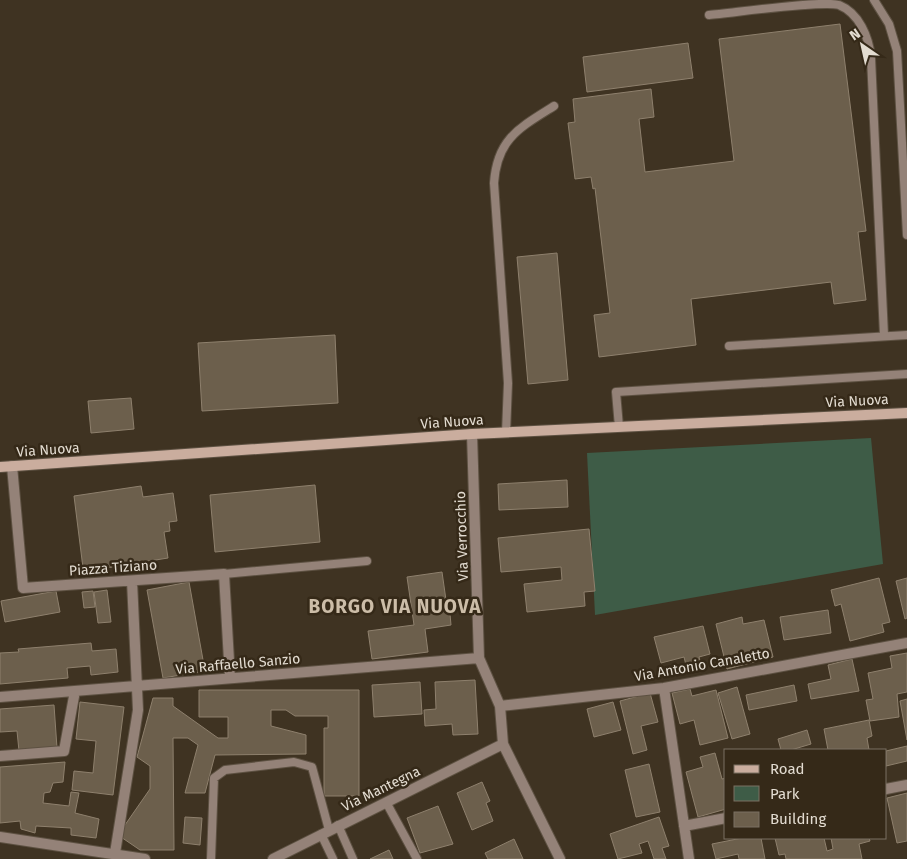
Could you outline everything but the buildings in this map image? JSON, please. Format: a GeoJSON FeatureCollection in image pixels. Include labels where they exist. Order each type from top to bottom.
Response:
{"type":"FeatureCollection","features":[{"type":"Feature","properties":{"kind":"main road","name":"Via Nuova"},"geometry":{"type":"LineString","coordinates":[[0,467],[472,434],[907,412]]}},
{"type":"Feature","properties":{"kind":"street","name":"Via Verrocchio"},"geometry":{"type":"LineString","coordinates":[[472,434],[479,658],[500,706],[503,744],[560,859]]}},
{"type":"Feature","properties":{"kind":"street","name":"Piazza Tiziano"},"geometry":{"type":"LineString","coordinates":[[12,466],[23,588],[224,574]]}},
{"type":"Feature","properties":{"kind":"street"},"geometry":{"type":"LineString","coordinates":[[224,574],[230,678]]}},
{"type":"Feature","properties":{"kind":"street"},"geometry":{"type":"LineString","coordinates":[[115,853],[138,710],[132,581]]}},
{"type":"Feature","properties":{"kind":"street","name":"Via Antonio Canaletto"},"geometry":{"type":"LineString","coordinates":[[500,706],[664,688],[907,643]]}},
{"type":"Feature","properties":{"kind":"street","name":"Via Raffaello Sanzio"},"geometry":{"type":"LineString","coordinates":[[0,696],[479,658]]}},
{"type":"Feature","properties":{"kind":"street"},"geometry":{"type":"LineString","coordinates":[[664,688],[689,859]]}},
{"type":"Feature","properties":{"kind":"street"},"geometry":{"type":"LineString","coordinates":[[0,756],[64,752],[75,690]]}},
{"type":"Feature","properties":{"kind":"street","name":"Via Mantegna"},"geometry":{"type":"LineString","coordinates":[[273,859],[503,744]]}},
{"type":"Feature","properties":{"kind":"street"},"geometry":{"type":"LineString","coordinates":[[887,789],[907,785]]}},
{"type":"Feature","properties":{"kind":"street"},"geometry":{"type":"LineString","coordinates":[[684,826],[724,818]]}},
{"type":"Feature","properties":{"kind":"street"},"geometry":{"type":"LineString","coordinates":[[0,837],[115,853],[144,859]]}},
{"type":"Feature","properties":{"kind":"lane"},"geometry":{"type":"LineString","coordinates":[[874,0],[889,24],[897,51],[907,235]]}},
{"type":"Feature","properties":{"kind":"lane"},"geometry":{"type":"LineString","coordinates":[[709,16],[827,2],[846,9],[857,19],[863,29],[868,40],[871,58],[884,335]]}},
{"type":"Feature","properties":{"kind":"lane"},"geometry":{"type":"LineString","coordinates":[[506,433],[508,383],[494,183],[496,166],[500,151],[510,137],[554,106]]}},
{"type":"Feature","properties":{"kind":"lane"},"geometry":{"type":"LineString","coordinates":[[729,346],[907,335]]}},
{"type":"Feature","properties":{"kind":"lane"},"geometry":{"type":"LineString","coordinates":[[619,427],[616,392],[907,374]]}},
{"type":"Feature","properties":{"kind":"lane"},"geometry":{"type":"LineString","coordinates":[[224,574],[367,560]]}},
{"type":"Feature","properties":{"kind":"lane"},"geometry":{"type":"LineString","coordinates":[[211,859],[214,778],[225,770],[294,762],[312,767],[330,830],[332,859]]}},
{"type":"Feature","properties":{"kind":"lane"},"geometry":{"type":"LineString","coordinates":[[386,802],[417,859]]}},
{"type":"Feature","properties":{"kind":"lane"},"geometry":{"type":"LineString","coordinates":[[330,830],[353,859]]}},
{"type":"Feature","properties":{"kind":"green space"},"geometry":{"type":"Polygon","coordinates":[[[871,438],[883,564],[595,615],[587,453],[871,438]]]}},
{"type":"Feature","properties":{"kind":"district","name":"BORGO VIA NUOVA"},"geometry":{"type":"Point","coordinates":[395,606]}}]}
